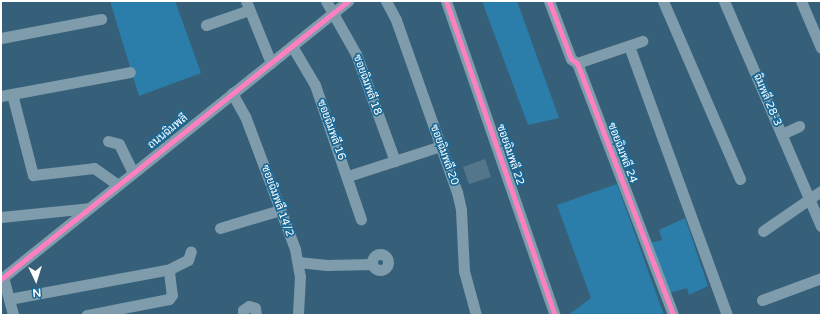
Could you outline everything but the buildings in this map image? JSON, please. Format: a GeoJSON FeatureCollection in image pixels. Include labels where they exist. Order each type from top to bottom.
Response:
{"type":"FeatureCollection","features":[{"type":"Feature","properties":{"kind":"street","name":"ซอยฉิมพลี 18"},"geometry":{"type":"LineString","coordinates":[[326,1],[356,54],[395,160]]}},
{"type":"Feature","properties":{"kind":"street","name":"ถนนฉิมพลี"},"geometry":{"type":"LineString","coordinates":[[2,278],[348,1]]}},
{"type":"Feature","properties":{"kind":"street","name":"ซอยฉิมพลี 20"},"geometry":{"type":"LineString","coordinates":[[386,1],[396,20],[457,192],[461,210],[464,271],[476,315]]}},
{"type":"Feature","properties":{"kind":"street","name":"ซอยฉิมพลี 22"},"geometry":{"type":"LineString","coordinates":[[446,1],[555,315]]}},
{"type":"Feature","properties":{"kind":"street","name":"ซอยฉิมพลี 24"},"geometry":{"type":"LineString","coordinates":[[549,1],[571,59],[577,63],[673,315]]}},
{"type":"Feature","properties":{"kind":"street"},"geometry":{"type":"LineString","coordinates":[[662,1],[740,179]]}},
{"type":"Feature","properties":{"kind":"street","name":"ฉิมพลี 28-3"},"geometry":{"type":"LineString","coordinates":[[724,1],[821,226]]}},
{"type":"Feature","properties":{"kind":"street"},"geometry":{"type":"LineString","coordinates":[[801,1],[821,48]]}},
{"type":"Feature","properties":{"kind":"street"},"geometry":{"type":"LineString","coordinates":[[206,25],[247,5],[271,63]]}},
{"type":"Feature","properties":{"kind":"street"},"geometry":{"type":"LineString","coordinates":[[1,38],[101,19]]}},
{"type":"Feature","properties":{"kind":"street"},"geometry":{"type":"LineString","coordinates":[[577,63],[642,40]]}},
{"type":"Feature","properties":{"kind":"street","name":"ซอยฉิมพลี 16"},"geometry":{"type":"LineString","coordinates":[[292,46],[311,75],[348,176],[361,219]]}},
{"type":"Feature","properties":{"kind":"street"},"geometry":{"type":"LineString","coordinates":[[628,46],[727,315]]}},
{"type":"Feature","properties":{"kind":"street"},"geometry":{"type":"LineString","coordinates":[[118,185],[94,168],[33,175],[6,95],[130,72]]}},
{"type":"Feature","properties":{"kind":"street","name":"ซอยฉิมพลี 14/2"},"geometry":{"type":"LineString","coordinates":[[232,93],[245,116],[298,262],[300,295],[298,315]]}},
{"type":"Feature","properties":{"kind":"street"},"geometry":{"type":"LineString","coordinates":[[782,134],[799,126]]}},
{"type":"Feature","properties":{"kind":"street"},"geometry":{"type":"LineString","coordinates":[[108,141],[119,144],[133,173]]}},
{"type":"Feature","properties":{"kind":"street"},"geometry":{"type":"LineString","coordinates":[[348,176],[441,146]]}},
{"type":"Feature","properties":{"kind":"street"},"geometry":{"type":"LineString","coordinates":[[762,231],[821,191]]}},
{"type":"Feature","properties":{"kind":"street"},"geometry":{"type":"LineString","coordinates":[[1,217],[89,208]]}},
{"type":"Feature","properties":{"kind":"street"},"geometry":{"type":"LineString","coordinates":[[220,228],[280,210]]}},
{"type":"Feature","properties":{"kind":"street"},"geometry":{"type":"LineString","coordinates":[[9,299],[168,270],[188,260],[191,251]]}},
{"type":"Feature","properties":{"kind":"street"},"geometry":{"type":"LineString","coordinates":[[298,262],[327,265],[372,264]]}},
{"type":"Feature","properties":{"kind":"street"},"geometry":{"type":"LineString","coordinates":[[87,315],[168,299],[172,295],[168,270]]}},
{"type":"Feature","properties":{"kind":"street"},"geometry":{"type":"LineString","coordinates":[[2,278],[13,315]]}},
{"type":"Feature","properties":{"kind":"street"},"geometry":{"type":"LineString","coordinates":[[762,300],[821,278]]}},
{"type":"Feature","properties":{"kind":"street"},"geometry":{"type":"LineString","coordinates":[[243,315],[243,310],[249,306],[255,308],[256,315]]}},
{"type":"Feature","properties":{"kind":"shaded area"},"geometry":{"type":"Polygon","coordinates":[[[110,1],[175,1],[201,73],[139,96],[110,1]]]}},
{"type":"Feature","properties":{"kind":"shaded area"},"geometry":{"type":"Polygon","coordinates":[[[482,1],[517,1],[559,118],[528,125],[482,1]]]}},
{"type":"Feature","properties":{"kind":"shaded area"},"geometry":{"type":"Polygon","coordinates":[[[617,184],[664,315],[568,315],[591,298],[557,205],[617,184]]]}},
{"type":"Feature","properties":{"kind":"shaded area"},"geometry":{"type":"Polygon","coordinates":[[[685,218],[708,286],[689,295],[687,288],[670,293],[650,243],[662,240],[659,230],[685,218]]]}},
{"type":"Feature","properties":{"kind":"cycle path"},"geometry":{"type":"LineString","coordinates":[[1,279],[348,1]]}},
{"type":"Feature","properties":{"kind":"cycle path"},"geometry":{"type":"LineString","coordinates":[[446,1],[555,315]]}},
{"type":"Feature","properties":{"kind":"cycle path"},"geometry":{"type":"LineString","coordinates":[[549,1],[571,59],[577,63],[673,315]]}}]}
